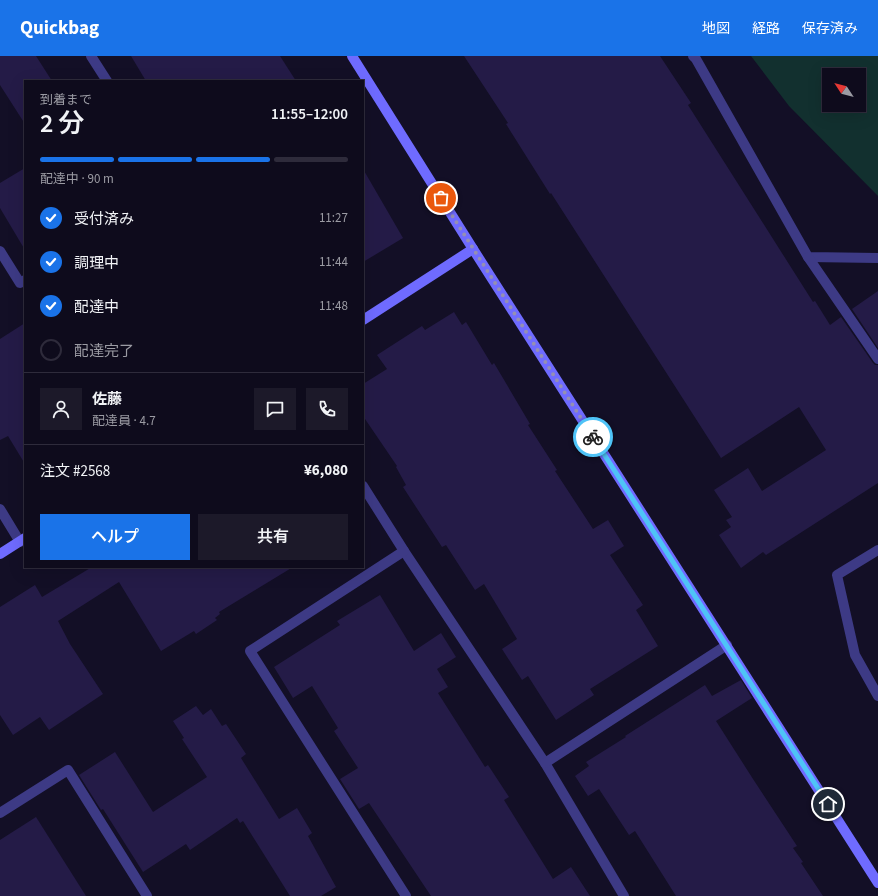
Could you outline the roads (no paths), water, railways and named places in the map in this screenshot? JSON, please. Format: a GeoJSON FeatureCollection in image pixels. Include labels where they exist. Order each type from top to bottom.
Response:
{"type":"FeatureCollection","features":[{"type":"Feature","properties":{"kind":"street"},"geometry":{"type":"LineString","coordinates":[[91,56],[106,80]]}},
{"type":"Feature","properties":{"kind":"street"},"geometry":{"type":"LineString","coordinates":[[352,56],[473,249],[727,645],[878,884]]}},
{"type":"Feature","properties":{"kind":"street"},"geometry":{"type":"LineString","coordinates":[[693,56],[704,72],[808,257],[878,359]]}},
{"type":"Feature","properties":{"kind":"street"},"geometry":{"type":"LineString","coordinates":[[364,319],[473,249]]}},
{"type":"Feature","properties":{"kind":"street"},"geometry":{"type":"LineString","coordinates":[[0,251],[20,283],[24,281]]}},
{"type":"Feature","properties":{"kind":"street"},"geometry":{"type":"LineString","coordinates":[[808,257],[878,258]]}},
{"type":"Feature","properties":{"kind":"street"},"geometry":{"type":"LineString","coordinates":[[364,488],[404,551],[545,763],[624,896]]}},
{"type":"Feature","properties":{"kind":"street"},"geometry":{"type":"LineString","coordinates":[[0,509],[22,540],[0,554]]}},
{"type":"Feature","properties":{"kind":"street"},"geometry":{"type":"LineString","coordinates":[[878,550],[838,575],[855,655],[878,696]]}},
{"type":"Feature","properties":{"kind":"street"},"geometry":{"type":"LineString","coordinates":[[404,551],[250,651],[406,896]]}},
{"type":"Feature","properties":{"kind":"street"},"geometry":{"type":"LineString","coordinates":[[545,763],[727,645]]}},
{"type":"Feature","properties":{"kind":"street"},"geometry":{"type":"LineString","coordinates":[[0,813],[68,770],[147,896]]}}]}
